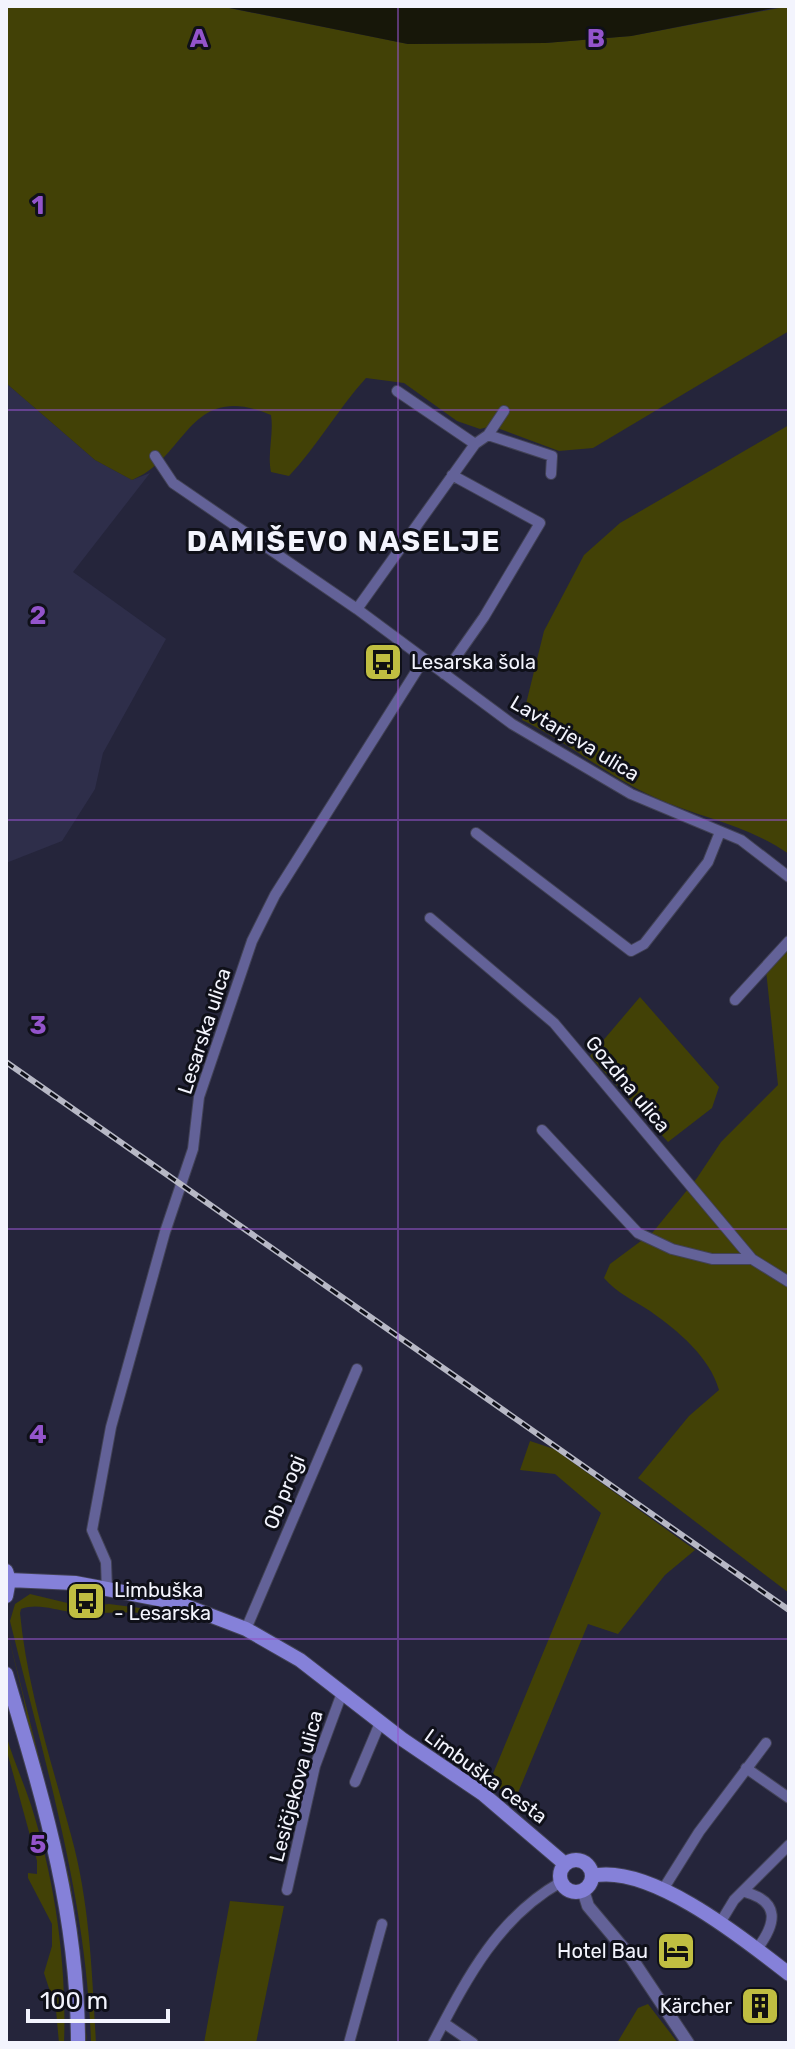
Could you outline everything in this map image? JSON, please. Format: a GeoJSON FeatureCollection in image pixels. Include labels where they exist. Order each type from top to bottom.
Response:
{"type":"FeatureCollection","features":[{"type":"Feature","properties":{"kind":"main road","name":"Limbuška cesta"},"geometry":{"type":"LineString","coordinates":[[8,1575],[66,1582],[178,1603],[246,1629],[300,1660],[380,1723],[503,1809],[565,1864],[580,1861],[589,1866],[592,1876],[607,1873],[621,1875],[662,1891],[720,1923],[789,1974]]}},
{"type":"Feature","properties":{"kind":"main road"},"geometry":{"type":"LineString","coordinates":[[6,1596],[8,1575]]}},
{"type":"Feature","properties":{"kind":"main road"},"geometry":{"type":"LineString","coordinates":[[6,1674],[65,1887],[78,1983],[78,2043]]}},
{"type":"Feature","properties":{"kind":"main road"},"geometry":{"type":"LineString","coordinates":[[565,1864],[561,1882],[570,1891],[583,1890],[592,1876]]}},
{"type":"Feature","properties":{"kind":"street"},"geometry":{"type":"LineString","coordinates":[[397,391],[475,444]]}},
{"type":"Feature","properties":{"kind":"street"},"geometry":{"type":"LineString","coordinates":[[357,609],[475,444],[488,435],[504,411]]}},
{"type":"Feature","properties":{"kind":"street"},"geometry":{"type":"LineString","coordinates":[[488,435],[552,456],[551,474]]}},
{"type":"Feature","properties":{"kind":"street","name":"Lavtarjeva ulica"},"geometry":{"type":"LineString","coordinates":[[155,456],[173,483],[357,609],[512,724],[631,794],[754,848],[789,877]]}},
{"type":"Feature","properties":{"kind":"street"},"geometry":{"type":"LineString","coordinates":[[444,674],[484,617],[540,523],[452,475]]}},
{"type":"Feature","properties":{"kind":"street","name":"Lesarska ulica"},"geometry":{"type":"LineString","coordinates":[[107,1590],[106,1562],[92,1530],[111,1427],[165,1232],[193,1149],[199,1097],[263,916],[424,659]]}},
{"type":"Feature","properties":{"kind":"street"},"geometry":{"type":"LineString","coordinates":[[476,833],[631,951],[644,944],[708,862],[720,832]]}},
{"type":"Feature","properties":{"kind":"street","name":"Gozdna ulica"},"geometry":{"type":"LineString","coordinates":[[430,918],[554,1023],[752,1259],[789,1282]]}},
{"type":"Feature","properties":{"kind":"street"},"geometry":{"type":"LineString","coordinates":[[735,1000],[789,941]]}},
{"type":"Feature","properties":{"kind":"street"},"geometry":{"type":"LineString","coordinates":[[542,1130],[638,1233],[672,1249],[712,1259],[752,1259]]}},
{"type":"Feature","properties":{"kind":"street","name":"Ob progi"},"geometry":{"type":"LineString","coordinates":[[246,1629],[357,1369]]}},
{"type":"Feature","properties":{"kind":"street","name":"Lesičjekova ulica"},"geometry":{"type":"LineString","coordinates":[[287,1890],[315,1766],[342,1693]]}},
{"type":"Feature","properties":{"kind":"street"},"geometry":{"type":"LineString","coordinates":[[355,1782],[380,1723]]}},
{"type":"Feature","properties":{"kind":"street"},"geometry":{"type":"LineString","coordinates":[[662,1891],[699,1832],[766,1743]]}},
{"type":"Feature","properties":{"kind":"street"},"geometry":{"type":"LineString","coordinates":[[746,1768],[789,1798]]}},
{"type":"Feature","properties":{"kind":"street"},"geometry":{"type":"LineString","coordinates":[[720,1923],[734,1900],[789,1845]]}},
{"type":"Feature","properties":{"kind":"street"},"geometry":{"type":"LineString","coordinates":[[777,1858],[789,1867]]}},
{"type":"Feature","properties":{"kind":"street"},"geometry":{"type":"LineString","coordinates":[[433,2043],[498,1932],[529,1902],[561,1882]]}},
{"type":"Feature","properties":{"kind":"street"},"geometry":{"type":"LineString","coordinates":[[583,1890],[588,1906],[630,1956],[688,2043]]}},
{"type":"Feature","properties":{"kind":"street"},"geometry":{"type":"LineString","coordinates":[[745,1892],[760,1896],[771,1908],[773,1919],[757,1949]]}},
{"type":"Feature","properties":{"kind":"street"},"geometry":{"type":"LineString","coordinates":[[349,2043],[382,1924]]}},
{"type":"Feature","properties":{"kind":"street"},"geometry":{"type":"LineString","coordinates":[[444,2023],[473,2043]]}},
{"type":"Feature","properties":{"kind":"shaded area"},"geometry":{"type":"Polygon","coordinates":[[[6,6],[219,6],[408,44],[545,43],[631,36],[789,6],[789,331],[593,448],[559,451],[492,426],[480,429],[457,421],[404,383],[366,378],[289,476],[271,472],[271,415],[243,407],[222,407],[205,414],[166,456],[132,480],[95,460],[6,383],[6,6]]]}},
{"type":"Feature","properties":{"kind":"shaded area"},"geometry":{"type":"Polygon","coordinates":[[[220,6],[784,6],[631,36],[545,43],[408,44],[220,6]]]}},
{"type":"Feature","properties":{"kind":"shaded area"},"geometry":{"type":"Polygon","coordinates":[[[6,383],[95,460],[132,480],[150,473],[73,572],[166,639],[103,753],[95,789],[62,841],[6,863],[6,383]]]}},
{"type":"Feature","properties":{"kind":"shaded area"},"geometry":{"type":"Polygon","coordinates":[[[789,425],[789,854],[757,836],[637,789],[522,720],[544,631],[584,555],[620,523],[789,425]]]}},
{"type":"Feature","properties":{"kind":"shaded area"},"geometry":{"type":"Polygon","coordinates":[[[789,945],[789,1593],[638,1478],[689,1416],[719,1390],[708,1366],[691,1345],[660,1318],[604,1278],[610,1264],[653,1232],[697,1178],[721,1142],[778,1085],[766,970],[789,945]]]}},
{"type":"Feature","properties":{"kind":"shaded area"},"geometry":{"type":"Polygon","coordinates":[[[640,997],[719,1087],[712,1108],[668,1142],[590,1056],[640,997]]]}},
{"type":"Feature","properties":{"kind":"shaded area"},"geometry":{"type":"Polygon","coordinates":[[[530,1441],[554,1449],[695,1550],[665,1575],[618,1634],[588,1624],[515,1800],[490,1781],[601,1513],[555,1474],[520,1470],[530,1441]]]}},
{"type":"Feature","properties":{"kind":"shaded area"},"geometry":{"type":"Polygon","coordinates":[[[30,1594],[84,1607],[109,1604],[171,1612],[170,1619],[146,1613],[83,1613],[40,1607],[27,1607],[20,1613],[34,1697],[82,1886],[96,2043],[91,2043],[88,1989],[73,1883],[10,1621],[15,1604],[30,1594]]]}},
{"type":"Feature","properties":{"kind":"shaded area"},"geometry":{"type":"Polygon","coordinates":[[[6,1626],[70,1881],[78,1932],[87,2043],[23,1696],[6,1626]]]}},
{"type":"Feature","properties":{"kind":"shaded area"},"geometry":{"type":"Polygon","coordinates":[[[6,1735],[31,1805],[53,1892],[61,1953],[64,2043],[59,2043],[56,2010],[44,1973],[52,1946],[52,1924],[28,1878],[28,1873],[37,1874],[37,1861],[6,1748],[6,1735]]]}},
{"type":"Feature","properties":{"kind":"shaded area"},"geometry":{"type":"Polygon","coordinates":[[[230,1901],[284,1906],[256,2043],[204,2043],[230,1901]]]}},
{"type":"Feature","properties":{"kind":"shaded area"},"geometry":{"type":"Polygon","coordinates":[[[648,2004],[678,2043],[617,2043],[638,2008],[648,2004]]]}},
{"type":"Feature","properties":{"kind":"railway"},"geometry":{"type":"LineString","coordinates":[[6,1062],[789,1610]]}},
{"type":"Feature","properties":{"kind":"place","name":"Lesarska šola"},"geometry":{"type":"Point","coordinates":[383,662]}},
{"type":"Feature","properties":{"kind":"place","name":"Limbuška - Lesarska"},"geometry":{"type":"Point","coordinates":[86,1601]}},
{"type":"Feature","properties":{"kind":"place","name":"Hotel Bau"},"geometry":{"type":"Point","coordinates":[676,1951]}},
{"type":"Feature","properties":{"kind":"place","name":"Kärcher"},"geometry":{"type":"Point","coordinates":[760,2006]}},
{"type":"Feature","properties":{"kind":"district","name":"DAMIŠEVO NASELJE"},"geometry":{"type":"Point","coordinates":[344,541]}}]}
